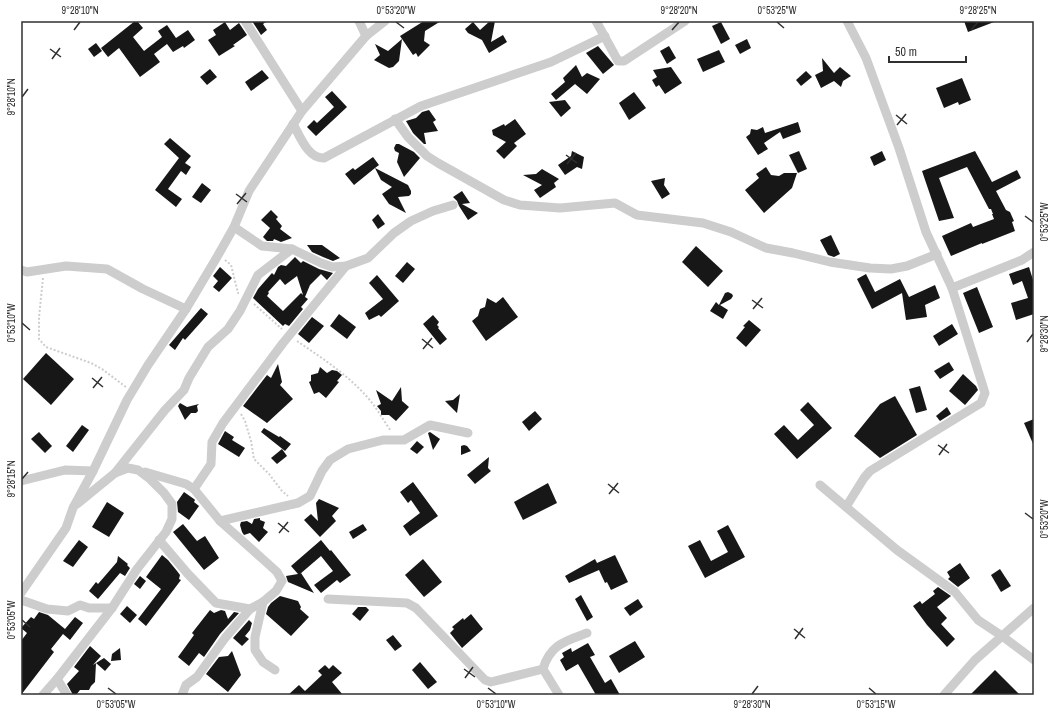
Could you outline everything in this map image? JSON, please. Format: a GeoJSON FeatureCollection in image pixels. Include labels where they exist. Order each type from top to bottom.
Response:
{"type":"FeatureCollection","features":[{"type":"Feature","properties":{"kind":"street"},"geometry":{"type":"LineString","coordinates":[[244,21],[302,111]]}},
{"type":"Feature","properties":{"kind":"street"},"geometry":{"type":"LineString","coordinates":[[359,21],[366,36]]}},
{"type":"Feature","properties":{"kind":"street"},"geometry":{"type":"LineString","coordinates":[[21,593],[66,528],[73,508],[132,391],[186,309],[218,255],[234,227],[249,191],[302,111],[366,36],[385,21]]}},
{"type":"Feature","properties":{"kind":"street"},"geometry":{"type":"LineString","coordinates":[[596,21],[618,61],[624,61],[685,21]]}},
{"type":"Feature","properties":{"kind":"street"},"geometry":{"type":"LineString","coordinates":[[846,507],[870,471],[981,403],[985,393],[952,288],[926,232],[899,148],[866,58],[847,21]]}},
{"type":"Feature","properties":{"kind":"street"},"geometry":{"type":"LineString","coordinates":[[293,124],[310,152],[319,158],[324,158],[421,106],[551,62],[605,36]]}},
{"type":"Feature","properties":{"kind":"street"},"geometry":{"type":"LineString","coordinates":[[395,119],[408,137],[427,156],[504,200],[520,205],[560,208],[615,203],[637,215],[703,223],[730,232],[766,248],[830,262],[870,268],[891,269],[907,266],[937,254]]}},
{"type":"Feature","properties":{"kind":"street"},"geometry":{"type":"LineString","coordinates":[[234,227],[262,246],[292,249],[332,267],[346,266],[368,258],[394,233],[411,221],[433,211],[453,205]]}},
{"type":"Feature","properties":{"kind":"street"},"geometry":{"type":"LineString","coordinates":[[73,508],[115,473],[165,410],[184,390],[189,378],[208,347],[228,329],[258,275],[292,249]]}},
{"type":"Feature","properties":{"kind":"street"},"geometry":{"type":"LineString","coordinates":[[952,288],[1022,260],[1034,252]]}},
{"type":"Feature","properties":{"kind":"street"},"geometry":{"type":"LineString","coordinates":[[23,273],[66,266],[107,269],[143,289],[186,309]]}},
{"type":"Feature","properties":{"kind":"street"},"geometry":{"type":"LineString","coordinates":[[194,489],[211,464],[212,442],[223,423],[291,333],[346,266]]}},
{"type":"Feature","properties":{"kind":"street"},"geometry":{"type":"LineString","coordinates":[[220,521],[298,503],[310,496],[322,471],[330,460],[348,449],[383,440],[397,441],[408,438],[430,425],[468,433]]}},
{"type":"Feature","properties":{"kind":"street"},"geometry":{"type":"LineString","coordinates":[[115,473],[128,468],[138,470],[186,484],[194,489],[220,521],[277,572],[282,581],[276,591],[263,602],[250,609],[197,677],[186,685],[182,695]]}},
{"type":"Feature","properties":{"kind":"street"},"geometry":{"type":"LineString","coordinates":[[21,481],[65,470],[93,471]]}},
{"type":"Feature","properties":{"kind":"street"},"geometry":{"type":"LineString","coordinates":[[42,695],[57,679],[112,608],[137,569],[166,532],[172,519],[172,504],[164,492],[138,470]]}},
{"type":"Feature","properties":{"kind":"street"},"geometry":{"type":"LineString","coordinates":[[820,485],[896,550],[955,592],[978,620],[1034,660]]}},
{"type":"Feature","properties":{"kind":"street"},"geometry":{"type":"LineString","coordinates":[[159,540],[188,574],[216,603],[250,609]]}},
{"type":"Feature","properties":{"kind":"street"},"geometry":{"type":"LineString","coordinates":[[328,599],[407,603],[412,605],[488,682],[542,669]]}},
{"type":"Feature","properties":{"kind":"street"},"geometry":{"type":"LineString","coordinates":[[21,600],[47,609],[68,611],[80,605],[89,608],[112,608]]}},
{"type":"Feature","properties":{"kind":"street"},"geometry":{"type":"LineString","coordinates":[[263,602],[255,637],[255,650],[263,662],[275,670]]}},
{"type":"Feature","properties":{"kind":"street"},"geometry":{"type":"LineString","coordinates":[[944,695],[975,660],[1034,608]]}},
{"type":"Feature","properties":{"kind":"street"},"geometry":{"type":"LineString","coordinates":[[542,669],[553,649],[564,642],[586,633]]}},
{"type":"Feature","properties":{"kind":"street"},"geometry":{"type":"LineString","coordinates":[[542,669],[558,695]]}},
{"type":"Feature","properties":{"kind":"street"},"geometry":{"type":"LineString","coordinates":[[57,679],[67,695]]}},
{"type":"Feature","properties":{"kind":"path"},"geometry":{"type":"LineString","coordinates":[[218,255],[224,258],[231,265],[238,293],[259,307],[284,331],[291,333],[295,340],[323,358],[356,385],[369,398],[397,441]]}},
{"type":"Feature","properties":{"kind":"path"},"geometry":{"type":"LineString","coordinates":[[44,269],[39,317],[39,339],[46,348],[91,363],[102,369],[132,391]]}},
{"type":"Feature","properties":{"kind":"path"},"geometry":{"type":"LineString","coordinates":[[236,406],[245,421],[251,441],[254,459],[269,474],[282,492],[298,503]]}},
{"type":"Feature","properties":{"kind":"building"},"geometry":{"type":"Polygon","coordinates":[[[135,21],[137,21],[143,28],[133,37],[144,51],[162,37],[158,31],[167,25],[176,38],[188,30],[195,40],[184,48],[183,46],[173,52],[167,44],[154,54],[160,62],[140,77],[119,48],[108,57],[101,48],[135,21]]]}},
{"type":"Feature","properties":{"kind":"building"},"geometry":{"type":"Polygon","coordinates":[[[252,21],[267,21],[263,24],[267,30],[261,35],[252,21]]]}},
{"type":"Feature","properties":{"kind":"building"},"geometry":{"type":"Polygon","coordinates":[[[424,21],[441,21],[425,31],[424,41],[430,45],[418,57],[416,53],[413,55],[400,36],[424,21]]]}},
{"type":"Feature","properties":{"kind":"building"},"geometry":{"type":"Polygon","coordinates":[[[490,21],[495,21],[491,42],[503,35],[507,42],[489,53],[482,40],[468,33],[465,29],[473,22],[480,30],[490,21]]]}},
{"type":"Feature","properties":{"kind":"building"},"geometry":{"type":"Polygon","coordinates":[[[964,21],[994,21],[994,22],[968,32],[964,21]]]}},
{"type":"Feature","properties":{"kind":"building"},"geometry":{"type":"Polygon","coordinates":[[[225,22],[230,30],[239,23],[247,35],[233,45],[235,46],[219,56],[208,40],[216,35],[213,30],[225,22]]]}},
{"type":"Feature","properties":{"kind":"building"},"geometry":{"type":"Polygon","coordinates":[[[721,22],[730,39],[721,44],[712,26],[721,22]]]}},
{"type":"Feature","properties":{"kind":"building"},"geometry":{"type":"Polygon","coordinates":[[[402,39],[399,61],[393,67],[389,68],[374,60],[380,55],[375,44],[388,51],[402,39]]]}},
{"type":"Feature","properties":{"kind":"building"},"geometry":{"type":"Polygon","coordinates":[[[747,39],[751,48],[740,54],[735,45],[747,39]]]}},
{"type":"Feature","properties":{"kind":"building"},"geometry":{"type":"Polygon","coordinates":[[[96,43],[102,51],[94,57],[88,49],[96,43]]]}},
{"type":"Feature","properties":{"kind":"building"},"geometry":{"type":"Polygon","coordinates":[[[598,46],[614,65],[603,74],[586,53],[598,46]]]}},
{"type":"Feature","properties":{"kind":"building"},"geometry":{"type":"Polygon","coordinates":[[[669,46],[676,58],[667,64],[660,51],[669,46]]]}},
{"type":"Feature","properties":{"kind":"building"},"geometry":{"type":"Polygon","coordinates":[[[719,50],[725,62],[703,72],[697,59],[719,50]]]}},
{"type":"Feature","properties":{"kind":"building"},"geometry":{"type":"Polygon","coordinates":[[[822,58],[834,73],[840,67],[851,76],[843,81],[841,87],[834,81],[821,88],[815,75],[823,71],[822,58]]]}},
{"type":"Feature","properties":{"kind":"building"},"geometry":{"type":"Polygon","coordinates":[[[576,65],[582,77],[587,73],[600,79],[587,94],[575,84],[556,100],[551,94],[565,82],[563,78],[576,65]]]}},
{"type":"Feature","properties":{"kind":"building"},"geometry":{"type":"Polygon","coordinates":[[[671,67],[682,83],[665,94],[659,85],[656,87],[652,80],[657,77],[653,70],[671,67]]]}},
{"type":"Feature","properties":{"kind":"building"},"geometry":{"type":"Polygon","coordinates":[[[210,69],[217,77],[207,85],[200,77],[210,69]]]}},
{"type":"Feature","properties":{"kind":"building"},"geometry":{"type":"Polygon","coordinates":[[[262,70],[269,78],[251,91],[245,82],[262,70]]]}},
{"type":"Feature","properties":{"kind":"building"},"geometry":{"type":"Polygon","coordinates":[[[806,71],[812,77],[801,86],[796,80],[806,71]]]}},
{"type":"Feature","properties":{"kind":"building"},"geometry":{"type":"Polygon","coordinates":[[[962,78],[971,100],[959,105],[958,102],[944,108],[936,88],[962,78]]]}},
{"type":"Feature","properties":{"kind":"building"},"geometry":{"type":"Polygon","coordinates":[[[332,91],[347,107],[316,136],[307,127],[314,120],[317,123],[334,107],[325,97],[332,91]]]}},
{"type":"Feature","properties":{"kind":"building"},"geometry":{"type":"Polygon","coordinates":[[[634,92],[646,108],[629,120],[619,103],[634,92]]]}},
{"type":"Feature","properties":{"kind":"building"},"geometry":{"type":"Polygon","coordinates":[[[565,100],[571,108],[561,117],[549,102],[565,100]]]}},
{"type":"Feature","properties":{"kind":"building"},"geometry":{"type":"Polygon","coordinates":[[[429,110],[436,120],[433,122],[438,131],[424,133],[426,144],[424,144],[413,133],[406,121],[416,118],[422,112],[429,110]]]}},
{"type":"Feature","properties":{"kind":"building"},"geometry":{"type":"Polygon","coordinates":[[[515,119],[526,134],[514,143],[517,146],[504,159],[496,151],[506,142],[493,135],[492,130],[504,124],[505,126],[515,119]]]}},
{"type":"Feature","properties":{"kind":"building"},"geometry":{"type":"Polygon","coordinates":[[[798,122],[801,132],[783,139],[780,132],[764,143],[768,149],[758,155],[746,137],[750,134],[751,129],[757,130],[763,127],[765,133],[798,122]]]}},
{"type":"Feature","properties":{"kind":"building"},"geometry":{"type":"Polygon","coordinates":[[[170,138],[191,156],[185,163],[191,167],[186,175],[181,171],[168,189],[182,199],[176,207],[155,190],[179,158],[164,144],[170,138]]]}},
{"type":"Feature","properties":{"kind":"building"},"geometry":{"type":"Polygon","coordinates":[[[396,144],[399,144],[414,152],[420,158],[404,177],[397,162],[399,153],[395,151],[394,148],[396,144]]]}},
{"type":"Feature","properties":{"kind":"building"},"geometry":{"type":"Polygon","coordinates":[[[572,151],[584,157],[582,169],[577,167],[565,175],[558,165],[571,156],[572,151]]]}},
{"type":"Feature","properties":{"kind":"building"},"geometry":{"type":"Polygon","coordinates":[[[799,151],[807,169],[798,173],[789,155],[799,151]]]}},
{"type":"Feature","properties":{"kind":"building"},"geometry":{"type":"Polygon","coordinates":[[[882,151],[886,160],[874,166],[870,157],[882,151]]]}},
{"type":"Feature","properties":{"kind":"building"},"geometry":{"type":"Polygon","coordinates":[[[975,151],[992,182],[1017,170],[1021,178],[996,191],[1006,210],[1010,212],[1014,221],[1012,222],[1015,231],[951,256],[942,236],[971,223],[973,227],[994,219],[993,214],[967,167],[939,178],[954,218],[939,221],[922,171],[975,151]]]}},
{"type":"Feature","properties":{"kind":"building"},"geometry":{"type":"Polygon","coordinates":[[[373,157],[379,165],[354,185],[345,174],[353,168],[355,170],[373,157]]]}},
{"type":"Feature","properties":{"kind":"building"},"geometry":{"type":"Polygon","coordinates":[[[766,167],[771,175],[779,176],[784,173],[797,173],[792,188],[764,213],[745,190],[759,178],[756,174],[766,167]]]}},
{"type":"Feature","properties":{"kind":"building"},"geometry":{"type":"Polygon","coordinates":[[[375,168],[408,185],[411,194],[409,196],[398,197],[406,213],[389,204],[382,194],[392,187],[381,180],[375,168]]]}},
{"type":"Feature","properties":{"kind":"building"},"geometry":{"type":"Polygon","coordinates":[[[542,169],[559,179],[554,183],[556,187],[540,198],[534,190],[542,185],[523,175],[536,174],[542,169]]]}},
{"type":"Feature","properties":{"kind":"building"},"geometry":{"type":"Polygon","coordinates":[[[665,178],[664,185],[670,194],[662,199],[651,181],[665,178]]]}},
{"type":"Feature","properties":{"kind":"building"},"geometry":{"type":"Polygon","coordinates":[[[202,183],[211,190],[201,203],[192,197],[202,183]]]}},
{"type":"Feature","properties":{"kind":"building"},"geometry":{"type":"Polygon","coordinates":[[[462,191],[470,203],[462,204],[478,213],[468,220],[453,197],[462,191]]]}},
{"type":"Feature","properties":{"kind":"building"},"geometry":{"type":"Polygon","coordinates":[[[271,210],[278,217],[276,219],[282,226],[280,229],[292,238],[281,242],[274,239],[273,241],[267,241],[263,237],[270,228],[261,220],[271,210]]]}},
{"type":"Feature","properties":{"kind":"building"},"geometry":{"type":"Polygon","coordinates":[[[378,214],[385,224],[378,229],[372,220],[378,214]]]}},
{"type":"Feature","properties":{"kind":"building"},"geometry":{"type":"Polygon","coordinates":[[[831,235],[840,254],[834,257],[828,255],[820,240],[831,235]]]}},
{"type":"Feature","properties":{"kind":"building"},"geometry":{"type":"Polygon","coordinates":[[[307,245],[322,245],[340,258],[333,261],[312,252],[307,245]]]}},
{"type":"Feature","properties":{"kind":"building"},"geometry":{"type":"Polygon","coordinates":[[[696,246],[723,271],[708,287],[682,262],[696,246]]]}},
{"type":"Feature","properties":{"kind":"building"},"geometry":{"type":"Polygon","coordinates":[[[295,257],[301,263],[303,261],[319,269],[333,273],[327,280],[321,274],[310,285],[305,297],[308,299],[301,307],[303,309],[289,326],[285,324],[283,326],[253,298],[258,289],[272,273],[274,275],[278,267],[281,265],[286,266],[295,257]],[[297,276],[285,285],[280,279],[268,292],[269,293],[267,296],[283,311],[301,293],[303,295],[297,276]]]}},
{"type":"Feature","properties":{"kind":"building"},"geometry":{"type":"Polygon","coordinates":[[[407,262],[415,269],[403,283],[395,276],[407,262]]]}},
{"type":"Feature","properties":{"kind":"building"},"geometry":{"type":"Polygon","coordinates":[[[220,267],[232,278],[219,292],[213,287],[218,281],[213,276],[220,267]]]}},
{"type":"Feature","properties":{"kind":"building"},"geometry":{"type":"Polygon","coordinates":[[[1029,267],[1034,283],[1034,314],[1016,320],[1011,303],[1028,298],[1022,281],[1013,285],[1009,274],[1029,267]]]}},
{"type":"Feature","properties":{"kind":"building"},"geometry":{"type":"Polygon","coordinates":[[[866,274],[875,292],[900,279],[909,297],[935,285],[940,298],[925,305],[927,317],[906,320],[902,293],[872,309],[857,279],[866,274]]]}},
{"type":"Feature","properties":{"kind":"building"},"geometry":{"type":"Polygon","coordinates":[[[377,275],[399,301],[381,317],[379,315],[369,320],[365,313],[383,299],[369,283],[377,275]]]}},
{"type":"Feature","properties":{"kind":"building"},"geometry":{"type":"Polygon","coordinates":[[[977,287],[993,327],[979,333],[963,293],[977,287]]]}},
{"type":"Feature","properties":{"kind":"building"},"geometry":{"type":"Polygon","coordinates":[[[728,292],[733,296],[731,299],[720,305],[728,310],[723,319],[710,311],[716,302],[719,305],[725,293],[728,292]]]}},
{"type":"Feature","properties":{"kind":"building"},"geometry":{"type":"Polygon","coordinates":[[[503,297],[518,317],[486,341],[472,321],[478,316],[480,309],[485,307],[487,298],[496,303],[503,297]]]}},
{"type":"Feature","properties":{"kind":"building"},"geometry":{"type":"Polygon","coordinates":[[[201,308],[208,314],[185,340],[183,338],[175,350],[169,345],[201,308]]]}},
{"type":"Feature","properties":{"kind":"building"},"geometry":{"type":"Polygon","coordinates":[[[339,314],[356,327],[347,339],[330,326],[339,314]]]}},
{"type":"Feature","properties":{"kind":"building"},"geometry":{"type":"Polygon","coordinates":[[[433,315],[439,322],[437,325],[439,327],[438,328],[447,339],[440,345],[423,324],[433,315]]]}},
{"type":"Feature","properties":{"kind":"building"},"geometry":{"type":"Polygon","coordinates":[[[312,317],[324,326],[309,343],[298,334],[312,317]]]}},
{"type":"Feature","properties":{"kind":"building"},"geometry":{"type":"Polygon","coordinates":[[[749,320],[761,330],[746,347],[736,338],[745,327],[743,326],[749,320]]]}},
{"type":"Feature","properties":{"kind":"building"},"geometry":{"type":"Polygon","coordinates":[[[952,324],[958,334],[939,346],[933,336],[952,324]]]}},
{"type":"Feature","properties":{"kind":"building"},"geometry":{"type":"Polygon","coordinates":[[[46,353],[74,379],[51,405],[23,379],[46,353]]]}},
{"type":"Feature","properties":{"kind":"building"},"geometry":{"type":"Polygon","coordinates":[[[949,362],[954,370],[940,379],[934,371],[949,362]]]}},
{"type":"Feature","properties":{"kind":"building"},"geometry":{"type":"Polygon","coordinates":[[[278,364],[282,382],[280,385],[293,399],[267,423],[243,406],[267,375],[271,378],[278,364]]]}},
{"type":"Feature","properties":{"kind":"building"},"geometry":{"type":"Polygon","coordinates":[[[320,367],[327,373],[332,370],[337,371],[342,375],[337,381],[339,382],[326,398],[319,392],[314,394],[309,382],[311,381],[311,375],[318,373],[320,367]]]}},
{"type":"Feature","properties":{"kind":"building"},"geometry":{"type":"Polygon","coordinates":[[[963,374],[976,386],[978,390],[965,405],[949,391],[963,374]]]}},
{"type":"Feature","properties":{"kind":"building"},"geometry":{"type":"Polygon","coordinates":[[[920,386],[927,410],[916,413],[909,389],[920,386]]]}},
{"type":"Feature","properties":{"kind":"building"},"geometry":{"type":"Polygon","coordinates":[[[401,387],[402,401],[409,407],[396,421],[389,415],[381,415],[381,411],[377,406],[381,404],[376,390],[392,401],[401,387]]]}},
{"type":"Feature","properties":{"kind":"building"},"geometry":{"type":"Polygon","coordinates":[[[460,394],[457,413],[445,401],[453,400],[460,394]]]}},
{"type":"Feature","properties":{"kind":"building"},"geometry":{"type":"Polygon","coordinates":[[[895,396],[917,435],[880,458],[854,436],[880,404],[895,396]]]}},
{"type":"Feature","properties":{"kind":"building"},"geometry":{"type":"Polygon","coordinates":[[[808,402],[832,428],[797,459],[774,434],[784,425],[798,440],[814,425],[800,410],[808,402]]]}},
{"type":"Feature","properties":{"kind":"building"},"geometry":{"type":"Polygon","coordinates":[[[180,403],[187,407],[199,404],[197,406],[198,411],[196,413],[191,413],[185,420],[178,406],[180,403]]]}},
{"type":"Feature","properties":{"kind":"building"},"geometry":{"type":"Polygon","coordinates":[[[947,407],[951,414],[940,421],[936,416],[947,407]]]}},
{"type":"Feature","properties":{"kind":"building"},"geometry":{"type":"Polygon","coordinates":[[[535,411],[542,419],[529,431],[522,422],[535,411]]]}},
{"type":"Feature","properties":{"kind":"building"},"geometry":{"type":"Polygon","coordinates":[[[1034,419],[1034,446],[1024,423],[1034,419]]]}},
{"type":"Feature","properties":{"kind":"building"},"geometry":{"type":"Polygon","coordinates":[[[82,425],[89,430],[73,452],[66,446],[82,425]]]}},
{"type":"Feature","properties":{"kind":"building"},"geometry":{"type":"Polygon","coordinates":[[[264,428],[279,437],[280,436],[291,444],[285,451],[261,432],[264,428]]]}},
{"type":"Feature","properties":{"kind":"building"},"geometry":{"type":"Polygon","coordinates":[[[225,431],[234,437],[232,440],[245,448],[239,457],[218,444],[225,431]]]}},
{"type":"Feature","properties":{"kind":"building"},"geometry":{"type":"Polygon","coordinates":[[[39,432],[52,446],[45,453],[31,439],[39,432]]]}},
{"type":"Feature","properties":{"kind":"building"},"geometry":{"type":"Polygon","coordinates":[[[430,432],[440,439],[433,450],[428,433],[430,432]]]}},
{"type":"Feature","properties":{"kind":"building"},"geometry":{"type":"Polygon","coordinates":[[[417,441],[424,447],[417,454],[410,449],[417,441]]]}},
{"type":"Feature","properties":{"kind":"building"},"geometry":{"type":"Polygon","coordinates":[[[464,445],[471,451],[461,455],[461,446],[464,445]]]}},
{"type":"Feature","properties":{"kind":"building"},"geometry":{"type":"Polygon","coordinates":[[[282,449],[287,456],[277,464],[271,458],[282,449]]]}},
{"type":"Feature","properties":{"kind":"building"},"geometry":{"type":"Polygon","coordinates":[[[489,457],[488,468],[491,471],[475,484],[467,475],[489,457]]]}},
{"type":"Feature","properties":{"kind":"building"},"geometry":{"type":"Polygon","coordinates":[[[413,482],[438,516],[410,536],[403,526],[420,513],[411,500],[408,503],[400,492],[413,482]]]}},
{"type":"Feature","properties":{"kind":"building"},"geometry":{"type":"Polygon","coordinates":[[[548,483],[557,503],[523,520],[514,502],[548,483]]]}},
{"type":"Feature","properties":{"kind":"building"},"geometry":{"type":"Polygon","coordinates":[[[184,492],[194,499],[194,502],[199,506],[189,520],[178,512],[177,502],[184,492]]]}},
{"type":"Feature","properties":{"kind":"building"},"geometry":{"type":"Polygon","coordinates":[[[319,499],[339,508],[332,516],[336,521],[320,537],[304,520],[311,514],[318,521],[316,503],[319,499]]]}},
{"type":"Feature","properties":{"kind":"building"},"geometry":{"type":"Polygon","coordinates":[[[107,502],[124,513],[109,537],[92,527],[107,502]]]}},
{"type":"Feature","properties":{"kind":"building"},"geometry":{"type":"Polygon","coordinates":[[[260,518],[260,520],[265,522],[263,528],[268,532],[259,542],[250,533],[244,535],[240,525],[241,522],[247,521],[252,524],[254,519],[260,518]]]}},
{"type":"Feature","properties":{"kind":"building"},"geometry":{"type":"Polygon","coordinates":[[[183,524],[197,541],[205,536],[219,558],[204,570],[173,532],[183,524]]]}},
{"type":"Feature","properties":{"kind":"building"},"geometry":{"type":"Polygon","coordinates":[[[363,524],[367,530],[353,539],[349,532],[363,524]]]}},
{"type":"Feature","properties":{"kind":"building"},"geometry":{"type":"Polygon","coordinates":[[[728,525],[745,557],[705,578],[688,546],[700,540],[711,561],[728,552],[717,531],[728,525]]]}},
{"type":"Feature","properties":{"kind":"building"},"geometry":{"type":"Polygon","coordinates":[[[79,540],[88,547],[73,567],[63,561],[79,540]]]}},
{"type":"Feature","properties":{"kind":"building"},"geometry":{"type":"Polygon","coordinates":[[[321,540],[351,575],[340,583],[337,580],[321,593],[314,585],[333,571],[321,556],[301,573],[314,593],[288,582],[286,576],[298,574],[291,566],[321,540]]]}},
{"type":"Feature","properties":{"kind":"building"},"geometry":{"type":"Polygon","coordinates":[[[162,555],[177,571],[180,575],[179,579],[181,580],[146,626],[138,619],[161,589],[146,577],[162,555]]]}},
{"type":"Feature","properties":{"kind":"building"},"geometry":{"type":"Polygon","coordinates":[[[615,555],[628,582],[611,590],[607,582],[605,583],[599,570],[569,583],[565,576],[595,559],[597,563],[615,555]]]}},
{"type":"Feature","properties":{"kind":"building"},"geometry":{"type":"Polygon","coordinates":[[[118,556],[128,564],[127,565],[130,568],[125,576],[120,573],[98,599],[89,591],[96,582],[98,584],[117,562],[118,556]]]}},
{"type":"Feature","properties":{"kind":"building"},"geometry":{"type":"Polygon","coordinates":[[[423,559],[442,582],[424,597],[405,575],[423,559]]]}},
{"type":"Feature","properties":{"kind":"building"},"geometry":{"type":"Polygon","coordinates":[[[960,563],[970,578],[958,587],[948,579],[950,577],[947,572],[960,563]]]}},
{"type":"Feature","properties":{"kind":"building"},"geometry":{"type":"Polygon","coordinates":[[[1000,569],[1011,586],[1001,592],[991,575],[1000,569]]]}},
{"type":"Feature","properties":{"kind":"building"},"geometry":{"type":"Polygon","coordinates":[[[140,576],[146,581],[140,589],[134,584],[140,576]]]}},
{"type":"Feature","properties":{"kind":"building"},"geometry":{"type":"Polygon","coordinates":[[[938,587],[951,596],[937,607],[947,618],[941,624],[955,639],[947,647],[927,625],[913,606],[920,601],[922,604],[935,594],[933,591],[938,587]]]}},
{"type":"Feature","properties":{"kind":"building"},"geometry":{"type":"Polygon","coordinates":[[[581,595],[593,617],[587,621],[575,599],[581,595]]]}},
{"type":"Feature","properties":{"kind":"building"},"geometry":{"type":"Polygon","coordinates":[[[280,596],[298,601],[301,607],[300,609],[309,617],[291,636],[266,614],[271,603],[280,596]]]}},
{"type":"Feature","properties":{"kind":"building"},"geometry":{"type":"Polygon","coordinates":[[[638,599],[643,607],[630,616],[624,608],[638,599]]]}},
{"type":"Feature","properties":{"kind":"building"},"geometry":{"type":"Polygon","coordinates":[[[127,606],[137,615],[130,623],[120,614],[127,606]]]}},
{"type":"Feature","properties":{"kind":"building"},"geometry":{"type":"Polygon","coordinates":[[[358,607],[366,607],[369,610],[360,621],[352,614],[358,607]]]}},
{"type":"Feature","properties":{"kind":"building"},"geometry":{"type":"Polygon","coordinates":[[[210,610],[214,613],[221,610],[225,611],[228,619],[234,612],[239,613],[220,634],[204,657],[199,653],[189,666],[178,657],[194,635],[192,633],[210,610]]]}},
{"type":"Feature","properties":{"kind":"building"},"geometry":{"type":"Polygon","coordinates":[[[39,612],[48,615],[65,629],[75,617],[83,623],[70,640],[63,634],[51,649],[54,652],[21,695],[21,641],[27,633],[21,628],[31,617],[34,619],[39,612]]]}},
{"type":"Feature","properties":{"kind":"building"},"geometry":{"type":"Polygon","coordinates":[[[471,614],[483,629],[462,648],[450,633],[454,629],[452,627],[463,618],[464,620],[471,614]]]}},
{"type":"Feature","properties":{"kind":"building"},"geometry":{"type":"Polygon","coordinates":[[[249,620],[252,623],[250,630],[245,636],[249,639],[242,646],[233,638],[249,620]]]}},
{"type":"Feature","properties":{"kind":"building"},"geometry":{"type":"Polygon","coordinates":[[[393,635],[402,646],[395,651],[386,640],[393,635]]]}},
{"type":"Feature","properties":{"kind":"building"},"geometry":{"type":"Polygon","coordinates":[[[635,641],[645,657],[619,673],[609,656],[635,641]]]}},
{"type":"Feature","properties":{"kind":"building"},"geometry":{"type":"Polygon","coordinates":[[[588,643],[595,655],[590,657],[605,683],[611,679],[620,695],[596,695],[578,664],[566,671],[560,660],[564,657],[562,653],[571,648],[572,652],[588,643]]]}},
{"type":"Feature","properties":{"kind":"building"},"geometry":{"type":"Polygon","coordinates":[[[90,646],[101,656],[93,665],[96,663],[95,682],[89,690],[80,690],[76,695],[73,695],[67,684],[79,671],[74,667],[90,646]]]}},
{"type":"Feature","properties":{"kind":"building"},"geometry":{"type":"Polygon","coordinates":[[[120,648],[121,660],[111,661],[112,654],[120,648]]]}},
{"type":"Feature","properties":{"kind":"building"},"geometry":{"type":"Polygon","coordinates":[[[232,651],[241,675],[228,692],[206,674],[219,657],[228,656],[232,651]]]}},
{"type":"Feature","properties":{"kind":"building"},"geometry":{"type":"Polygon","coordinates":[[[104,658],[111,664],[105,671],[96,663],[104,658]]]}},
{"type":"Feature","properties":{"kind":"building"},"geometry":{"type":"Polygon","coordinates":[[[420,662],[437,682],[428,689],[412,670],[420,662]]]}},
{"type":"Feature","properties":{"kind":"building"},"geometry":{"type":"Polygon","coordinates":[[[325,665],[329,669],[333,665],[342,673],[332,682],[343,695],[288,695],[299,685],[305,691],[322,675],[318,671],[325,665]]]}},
{"type":"Feature","properties":{"kind":"building"},"geometry":{"type":"Polygon","coordinates":[[[995,670],[1020,695],[970,695],[995,670]]]}}]}
